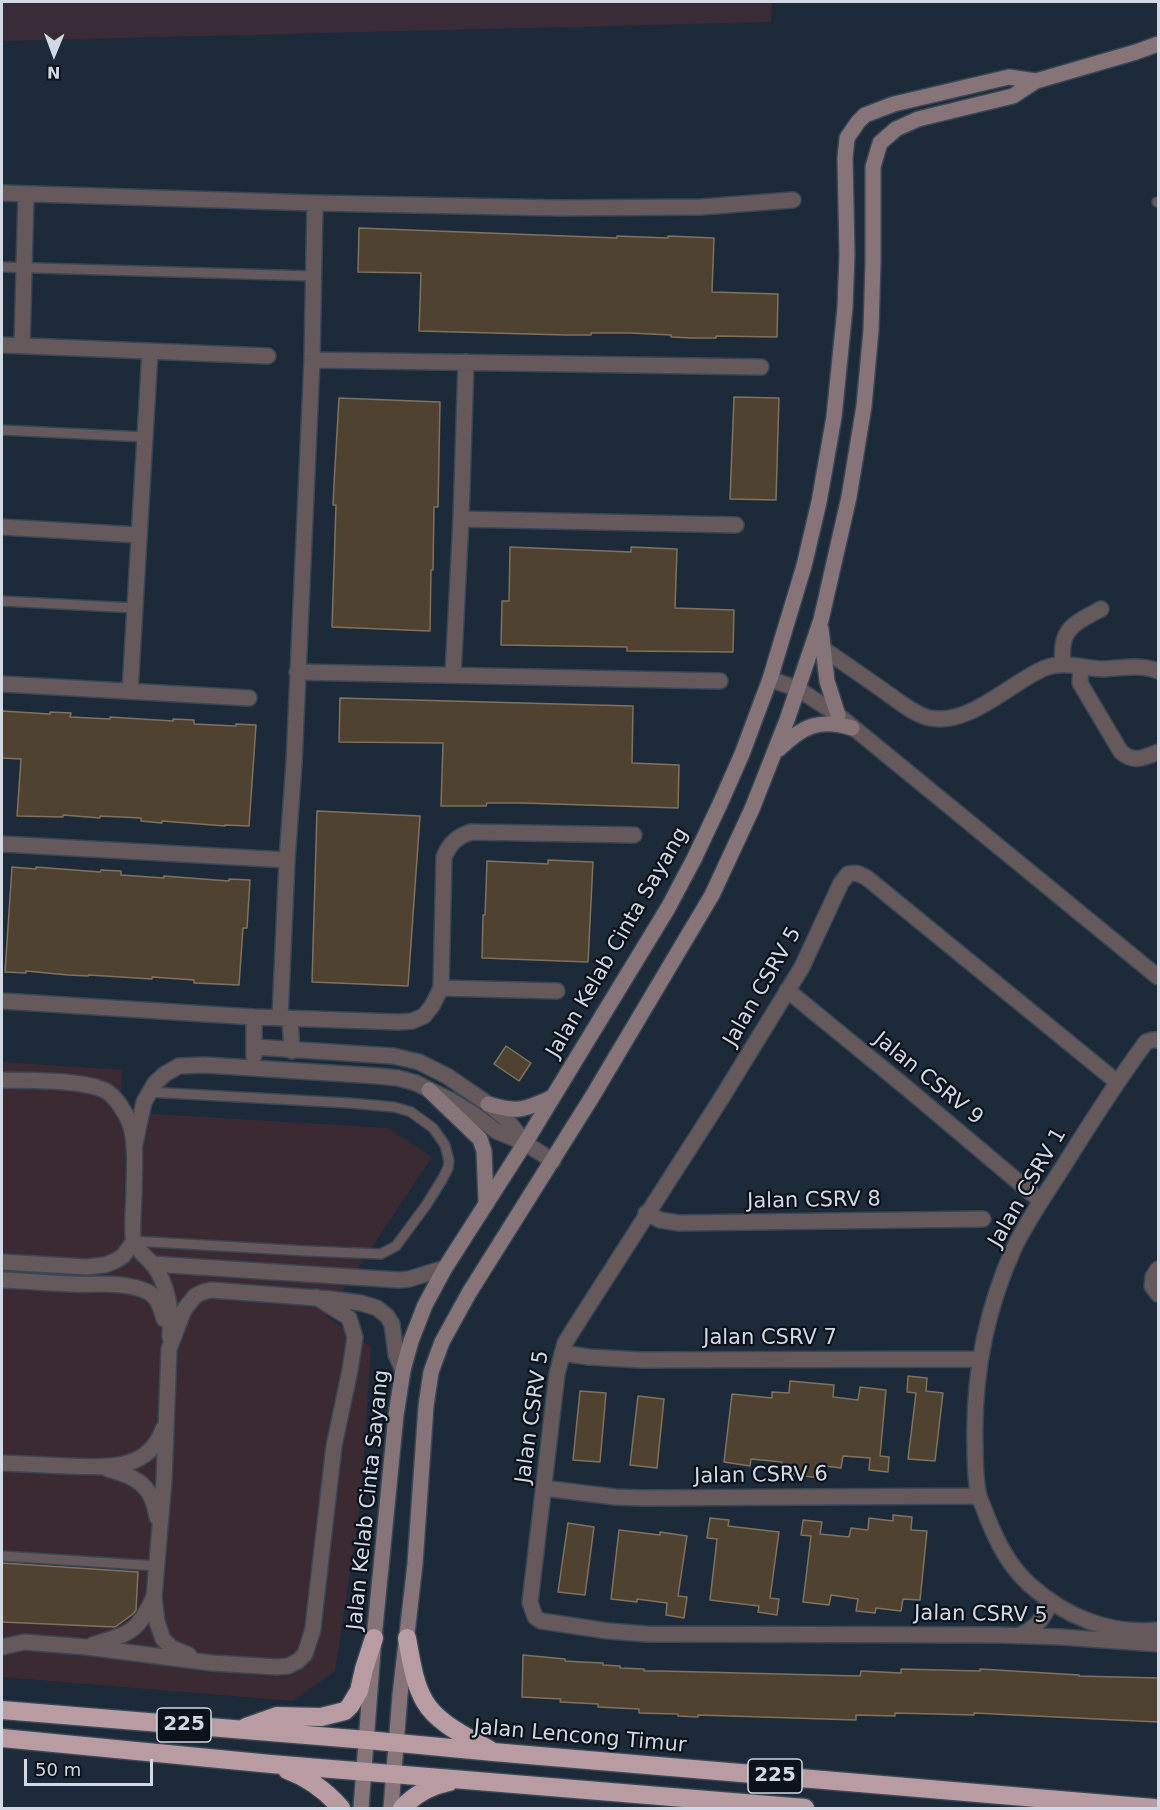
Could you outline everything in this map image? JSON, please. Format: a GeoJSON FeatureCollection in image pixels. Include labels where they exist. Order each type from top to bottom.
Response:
{"type":"FeatureCollection","features":[{"type":"Feature","properties":{"kind":"highway"},"geometry":{"type":"LineString","coordinates":[[238,1730],[278,1716],[321,1717],[345,1711],[359,1691],[374,1638]]}},
{"type":"Feature","properties":{"kind":"highway"},"geometry":{"type":"LineString","coordinates":[[407,1638],[416,1680],[425,1703],[445,1722],[493,1752]]}},
{"type":"Feature","properties":{"kind":"highway","name":"Jalan Lencong Timur"},"geometry":{"type":"LineString","coordinates":[[2,1710],[1154,1809]]}},
{"type":"Feature","properties":{"kind":"highway","name":"225"},"geometry":{"type":"LineString","coordinates":[[2,1738],[271,1764],[805,1809]]}},
{"type":"Feature","properties":{"kind":"highway"},"geometry":{"type":"LineString","coordinates":[[271,1764],[309,1780],[326,1792],[341,1809]]}},
{"type":"Feature","properties":{"kind":"highway"},"geometry":{"type":"LineString","coordinates":[[402,1809],[422,1792],[437,1785],[469,1780]]}},
{"type":"Feature","properties":{"kind":"main road","name":"Jalan Kelab Cinta Sayang"},"geometry":{"type":"LineString","coordinates":[[391,1809],[400,1695],[419,1521],[426,1406],[431,1372],[442,1342],[463,1302],[553,1161],[712,895],[752,809],[798,689],[821,620],[849,497],[864,406],[871,330],[873,167],[880,143],[896,129],[918,119],[1013,96],[1036,81],[1158,44]]}},
{"type":"Feature","properties":{"kind":"main road","name":"Jalan Kelab Cinta Sayang"},"geometry":{"type":"LineString","coordinates":[[361,1809],[374,1638],[396,1415],[403,1370],[411,1341],[425,1305],[445,1268],[525,1143],[668,908],[694,859],[742,754],[771,679],[804,566],[819,502],[834,417],[845,308],[847,138],[865,115],[894,104],[1009,77],[1036,81]]}},
{"type":"Feature","properties":{"kind":"main road"},"geometry":{"type":"LineString","coordinates":[[821,620],[830,692],[838,715]]}},
{"type":"Feature","properties":{"kind":"main road"},"geometry":{"type":"LineString","coordinates":[[774,754],[795,734],[813,726],[831,723],[852,728]]}},
{"type":"Feature","properties":{"kind":"main road"},"geometry":{"type":"LineString","coordinates":[[429,1090],[480,1139],[484,1151],[486,1201]]}},
{"type":"Feature","properties":{"kind":"main road"},"geometry":{"type":"LineString","coordinates":[[488,1104],[508,1110],[519,1110],[551,1098]]}},
{"type":"Feature","properties":{"kind":"street"},"geometry":{"type":"LineString","coordinates":[[2,193],[315,203],[608,208],[701,207],[793,200]]}},
{"type":"Feature","properties":{"kind":"street"},"geometry":{"type":"LineString","coordinates":[[22,346],[26,194]]}},
{"type":"Feature","properties":{"kind":"street"},"geometry":{"type":"LineString","coordinates":[[292,1051],[285,1018],[287,860],[294,763],[312,360],[315,203]]}},
{"type":"Feature","properties":{"kind":"street"},"geometry":{"type":"LineString","coordinates":[[2,345],[268,356]]}},
{"type":"Feature","properties":{"kind":"street"},"geometry":{"type":"LineString","coordinates":[[130,691],[150,351]]}},
{"type":"Feature","properties":{"kind":"street"},"geometry":{"type":"LineString","coordinates":[[312,360],[761,367]]}},
{"type":"Feature","properties":{"kind":"street"},"geometry":{"type":"LineString","coordinates":[[453,675],[466,362]]}},
{"type":"Feature","properties":{"kind":"street"},"geometry":{"type":"LineString","coordinates":[[461,519],[736,525]]}},
{"type":"Feature","properties":{"kind":"street"},"geometry":{"type":"LineString","coordinates":[[2,527],[139,535]]}},
{"type":"Feature","properties":{"kind":"street"},"geometry":{"type":"LineString","coordinates":[[1063,664],[1062,648],[1070,628],[1101,609]]}},
{"type":"Feature","properties":{"kind":"street"},"geometry":{"type":"LineString","coordinates":[[823,649],[921,715],[942,719],[953,718],[992,701],[1046,668],[1063,664],[1096,669],[1142,667],[1158,671]]}},
{"type":"Feature","properties":{"kind":"street"},"geometry":{"type":"LineString","coordinates":[[1081,668],[1080,683],[1121,752],[1134,759],[1158,753]]}},
{"type":"Feature","properties":{"kind":"street"},"geometry":{"type":"LineString","coordinates":[[297,672],[720,681]]}},
{"type":"Feature","properties":{"kind":"street"},"geometry":{"type":"LineString","coordinates":[[771,679],[798,689],[838,715],[1158,978]]}},
{"type":"Feature","properties":{"kind":"street"},"geometry":{"type":"LineString","coordinates":[[2,684],[249,698]]}},
{"type":"Feature","properties":{"kind":"street"},"geometry":{"type":"LineString","coordinates":[[2,1001],[254,1017],[412,1021],[424,1016],[441,988],[444,857],[450,844],[471,832],[634,835]]}},
{"type":"Feature","properties":{"kind":"street"},"geometry":{"type":"LineString","coordinates":[[2,844],[287,860]]}},
{"type":"Feature","properties":{"kind":"street","name":"Jalan CSRV 5"},"geometry":{"type":"LineString","coordinates":[[1117,1082],[860,874],[853,872],[844,877],[812,948],[721,1099],[573,1330],[562,1353],[557,1374],[530,1602],[535,1617],[541,1622],[647,1634],[1018,1636],[1158,1644]]}},
{"type":"Feature","properties":{"kind":"street"},"geometry":{"type":"LineString","coordinates":[[441,988],[557,991]]}},
{"type":"Feature","properties":{"kind":"street","name":"Jalan CSRV 9"},"geometry":{"type":"LineString","coordinates":[[787,990],[1041,1201]]}},
{"type":"Feature","properties":{"kind":"street"},"geometry":{"type":"LineString","coordinates":[[254,1017],[254,1068]]}},
{"type":"Feature","properties":{"kind":"street","name":"Jalan CSRV 1"},"geometry":{"type":"LineString","coordinates":[[1158,1040],[1146,1042],[1117,1082],[1041,1201],[1014,1248],[984,1333],[976,1385],[974,1423],[979,1496],[1000,1549],[1011,1566],[1050,1602],[1075,1616],[1109,1629],[1158,1630]]}},
{"type":"Feature","properties":{"kind":"street"},"geometry":{"type":"LineString","coordinates":[[254,1047],[405,1058],[434,1069],[488,1104],[506,1119],[525,1143]]}},
{"type":"Feature","properties":{"kind":"street"},"geometry":{"type":"LineString","coordinates":[[134,1148],[141,1110],[148,1092],[165,1074],[179,1065],[205,1065],[398,1078],[416,1083],[465,1109],[496,1131],[525,1143],[553,1161]]}},
{"type":"Feature","properties":{"kind":"street"},"geometry":{"type":"LineString","coordinates":[[2,1080],[78,1084],[106,1091],[126,1116],[134,1148],[134,1241],[123,1256],[105,1266],[86,1267],[2,1262]]}},
{"type":"Feature","properties":{"kind":"street","name":"Jalan CSRV 8"},"geometry":{"type":"LineString","coordinates":[[646,1213],[660,1220],[679,1223],[983,1219]]}},
{"type":"Feature","properties":{"kind":"street"},"geometry":{"type":"LineString","coordinates":[[134,1241],[165,1286],[170,1324],[160,1532],[154,1597],[159,1632],[168,1644],[183,1653],[212,1663]]}},
{"type":"Feature","properties":{"kind":"street"},"geometry":{"type":"LineString","coordinates":[[152,1264],[399,1280],[445,1268]]}},
{"type":"Feature","properties":{"kind":"street"},"geometry":{"type":"LineString","coordinates":[[1158,1269],[1153,1277],[1152,1286],[1158,1294]]}},
{"type":"Feature","properties":{"kind":"street"},"geometry":{"type":"LineString","coordinates":[[2,1280],[106,1284],[149,1292],[159,1304],[166,1325],[169,1349]]}},
{"type":"Feature","properties":{"kind":"street"},"geometry":{"type":"LineString","coordinates":[[169,1349],[184,1310],[195,1296],[203,1292],[220,1290],[316,1297],[362,1303],[377,1308],[387,1316],[392,1324],[396,1355],[403,1370]]}},
{"type":"Feature","properties":{"kind":"street"},"geometry":{"type":"LineString","coordinates":[[2,1641],[86,1647],[212,1663],[277,1667],[288,1666],[305,1654],[309,1645],[315,1610],[334,1446],[355,1337],[349,1318],[316,1297]]}},
{"type":"Feature","properties":{"kind":"street","name":"Jalan CSRV 7"},"geometry":{"type":"LineString","coordinates":[[562,1353],[641,1360],[980,1359]]}},
{"type":"Feature","properties":{"kind":"street"},"geometry":{"type":"LineString","coordinates":[[2,1463],[102,1467],[125,1465],[143,1456],[156,1444],[166,1421]]}},
{"type":"Feature","properties":{"kind":"street"},"geometry":{"type":"LineString","coordinates":[[102,1467],[129,1475],[146,1487],[155,1506],[160,1532]]}},
{"type":"Feature","properties":{"kind":"street","name":"Jalan CSRV 6"},"geometry":{"type":"LineString","coordinates":[[543,1488],[642,1498],[979,1496]]}},
{"type":"Feature","properties":{"kind":"street"},"geometry":{"type":"LineString","coordinates":[[86,1647],[126,1634],[134,1629],[144,1617],[154,1597]]}},
{"type":"Feature","properties":{"kind":"street"},"geometry":{"type":"LineString","coordinates":[[1018,1636],[1040,1622],[1050,1602]]}},
{"type":"Feature","properties":{"kind":"street"},"geometry":{"type":"LineString","coordinates":[[2,1647],[24,1642]]}},
{"type":"Feature","properties":{"kind":"lane"},"geometry":{"type":"LineString","coordinates":[[2,267],[313,276]]}},
{"type":"Feature","properties":{"kind":"lane"},"geometry":{"type":"LineString","coordinates":[[2,430],[145,437]]}},
{"type":"Feature","properties":{"kind":"lane"},"geometry":{"type":"LineString","coordinates":[[2,601],[135,608]]}},
{"type":"Feature","properties":{"kind":"lane"},"geometry":{"type":"LineString","coordinates":[[134,1241],[381,1254],[396,1246],[427,1204],[448,1168],[449,1161],[445,1145],[433,1128],[411,1112],[394,1107],[148,1092]]}},
{"type":"Feature","properties":{"kind":"lane"},"geometry":{"type":"LineString","coordinates":[[2,1556],[158,1566]]}},
{"type":"Feature","properties":{"kind":"shaded area"},"geometry":{"type":"Polygon","coordinates":[[[2,2],[772,2],[771,22],[2,41],[2,2]]]}},
{"type":"Feature","properties":{"kind":"shaded area"},"geometry":{"type":"Polygon","coordinates":[[[2,1062],[122,1070],[120,1112],[388,1128],[432,1157],[326,1316],[371,1347],[361,1500],[335,1671],[293,1701],[2,1677],[2,1062]]]}},
{"type":"Feature","properties":{"kind":"building"},"geometry":{"type":"Polygon","coordinates":[[[359,228],[617,238],[617,236],[668,238],[668,236],[714,238],[712,292],[778,294],[777,337],[692,338],[630,333],[566,335],[419,331],[421,273],[358,272],[359,228]]]}},
{"type":"Feature","properties":{"kind":"building"},"geometry":{"type":"Polygon","coordinates":[[[734,397],[779,398],[776,500],[730,499],[734,397]]]}},
{"type":"Feature","properties":{"kind":"building"},"geometry":{"type":"Polygon","coordinates":[[[339,398],[440,402],[438,507],[434,507],[430,631],[332,627],[336,505],[333,505],[339,398]]]}},
{"type":"Feature","properties":{"kind":"building"},"geometry":{"type":"Polygon","coordinates":[[[510,547],[631,552],[631,547],[677,549],[675,608],[734,610],[733,652],[627,651],[627,647],[501,645],[502,601],[509,601],[510,547]]]}},
{"type":"Feature","properties":{"kind":"building"},"geometry":{"type":"Polygon","coordinates":[[[340,698],[633,706],[632,763],[679,765],[678,808],[523,803],[441,806],[443,743],[339,742],[340,698]]]}},
{"type":"Feature","properties":{"kind":"building"},"geometry":{"type":"Polygon","coordinates":[[[2,711],[71,713],[70,717],[110,719],[110,717],[194,720],[194,724],[256,725],[249,826],[162,821],[162,823],[141,821],[141,818],[100,816],[100,818],[63,815],[63,817],[17,816],[21,759],[2,758],[2,711]]]}},
{"type":"Feature","properties":{"kind":"building"},"geometry":{"type":"Polygon","coordinates":[[[317,811],[420,816],[408,986],[312,982],[317,811]]]}},
{"type":"Feature","properties":{"kind":"building"},"geometry":{"type":"Polygon","coordinates":[[[548,860],[593,862],[588,962],[482,958],[487,861],[548,864],[548,860]]]}},
{"type":"Feature","properties":{"kind":"building"},"geometry":{"type":"Polygon","coordinates":[[[12,867],[121,871],[121,875],[164,878],[164,876],[229,881],[229,879],[250,880],[247,928],[243,928],[239,985],[194,983],[194,980],[152,977],[152,979],[26,971],[26,973],[5,972],[12,867]]]}},
{"type":"Feature","properties":{"kind":"building"},"geometry":{"type":"Polygon","coordinates":[[[506,1046],[531,1063],[519,1081],[494,1064],[506,1046]]]}},
{"type":"Feature","properties":{"kind":"building"},"geometry":{"type":"Polygon","coordinates":[[[908,1376],[927,1378],[926,1391],[943,1393],[935,1461],[908,1459],[916,1393],[907,1392],[908,1376]]]}},
{"type":"Feature","properties":{"kind":"building"},"geometry":{"type":"Polygon","coordinates":[[[790,1381],[834,1385],[833,1397],[858,1400],[860,1387],[886,1390],[880,1456],[889,1457],[888,1472],[869,1470],[870,1458],[843,1456],[841,1468],[825,1466],[823,1478],[781,1474],[782,1462],[751,1459],[750,1466],[724,1462],[732,1394],[772,1398],[772,1392],[789,1393],[790,1381]]]}},
{"type":"Feature","properties":{"kind":"building"},"geometry":{"type":"Polygon","coordinates":[[[580,1391],[606,1393],[600,1462],[573,1460],[580,1391]]]}},
{"type":"Feature","properties":{"kind":"building"},"geometry":{"type":"Polygon","coordinates":[[[638,1396],[664,1399],[657,1468],[630,1465],[638,1396]]]}},
{"type":"Feature","properties":{"kind":"building"},"geometry":{"type":"Polygon","coordinates":[[[893,1515],[912,1517],[911,1530],[927,1531],[920,1600],[903,1599],[901,1611],[876,1608],[875,1613],[856,1611],[858,1599],[831,1595],[829,1605],[803,1602],[811,1536],[801,1535],[803,1520],[822,1522],[820,1534],[849,1537],[851,1528],[868,1530],[869,1518],[893,1521],[893,1515]]]}},
{"type":"Feature","properties":{"kind":"building"},"geometry":{"type":"Polygon","coordinates":[[[710,1518],[729,1520],[728,1526],[779,1532],[770,1598],[779,1599],[777,1615],[758,1612],[759,1606],[710,1600],[717,1539],[707,1538],[710,1518]]]}},
{"type":"Feature","properties":{"kind":"building"},"geometry":{"type":"Polygon","coordinates":[[[568,1523],[594,1527],[585,1595],[558,1592],[568,1523]]]}},
{"type":"Feature","properties":{"kind":"building"},"geometry":{"type":"Polygon","coordinates":[[[619,1530],[687,1536],[678,1596],[687,1597],[684,1618],[666,1615],[667,1603],[637,1599],[637,1602],[611,1599],[619,1530]]]}},
{"type":"Feature","properties":{"kind":"building"},"geometry":{"type":"Polygon","coordinates":[[[2,1563],[138,1572],[136,1610],[115,1627],[2,1622],[2,1563]]]}},
{"type":"Feature","properties":{"kind":"building"},"geometry":{"type":"Polygon","coordinates":[[[523,1655],[603,1663],[603,1665],[620,1666],[620,1668],[644,1669],[644,1671],[860,1676],[861,1671],[901,1673],[901,1669],[980,1671],[980,1669],[1079,1676],[1158,1678],[1158,1722],[974,1713],[974,1715],[895,1713],[895,1716],[856,1715],[856,1720],[698,1715],[698,1717],[639,1713],[639,1709],[598,1707],[598,1704],[560,1702],[561,1699],[522,1697],[523,1655]]]}}]}
